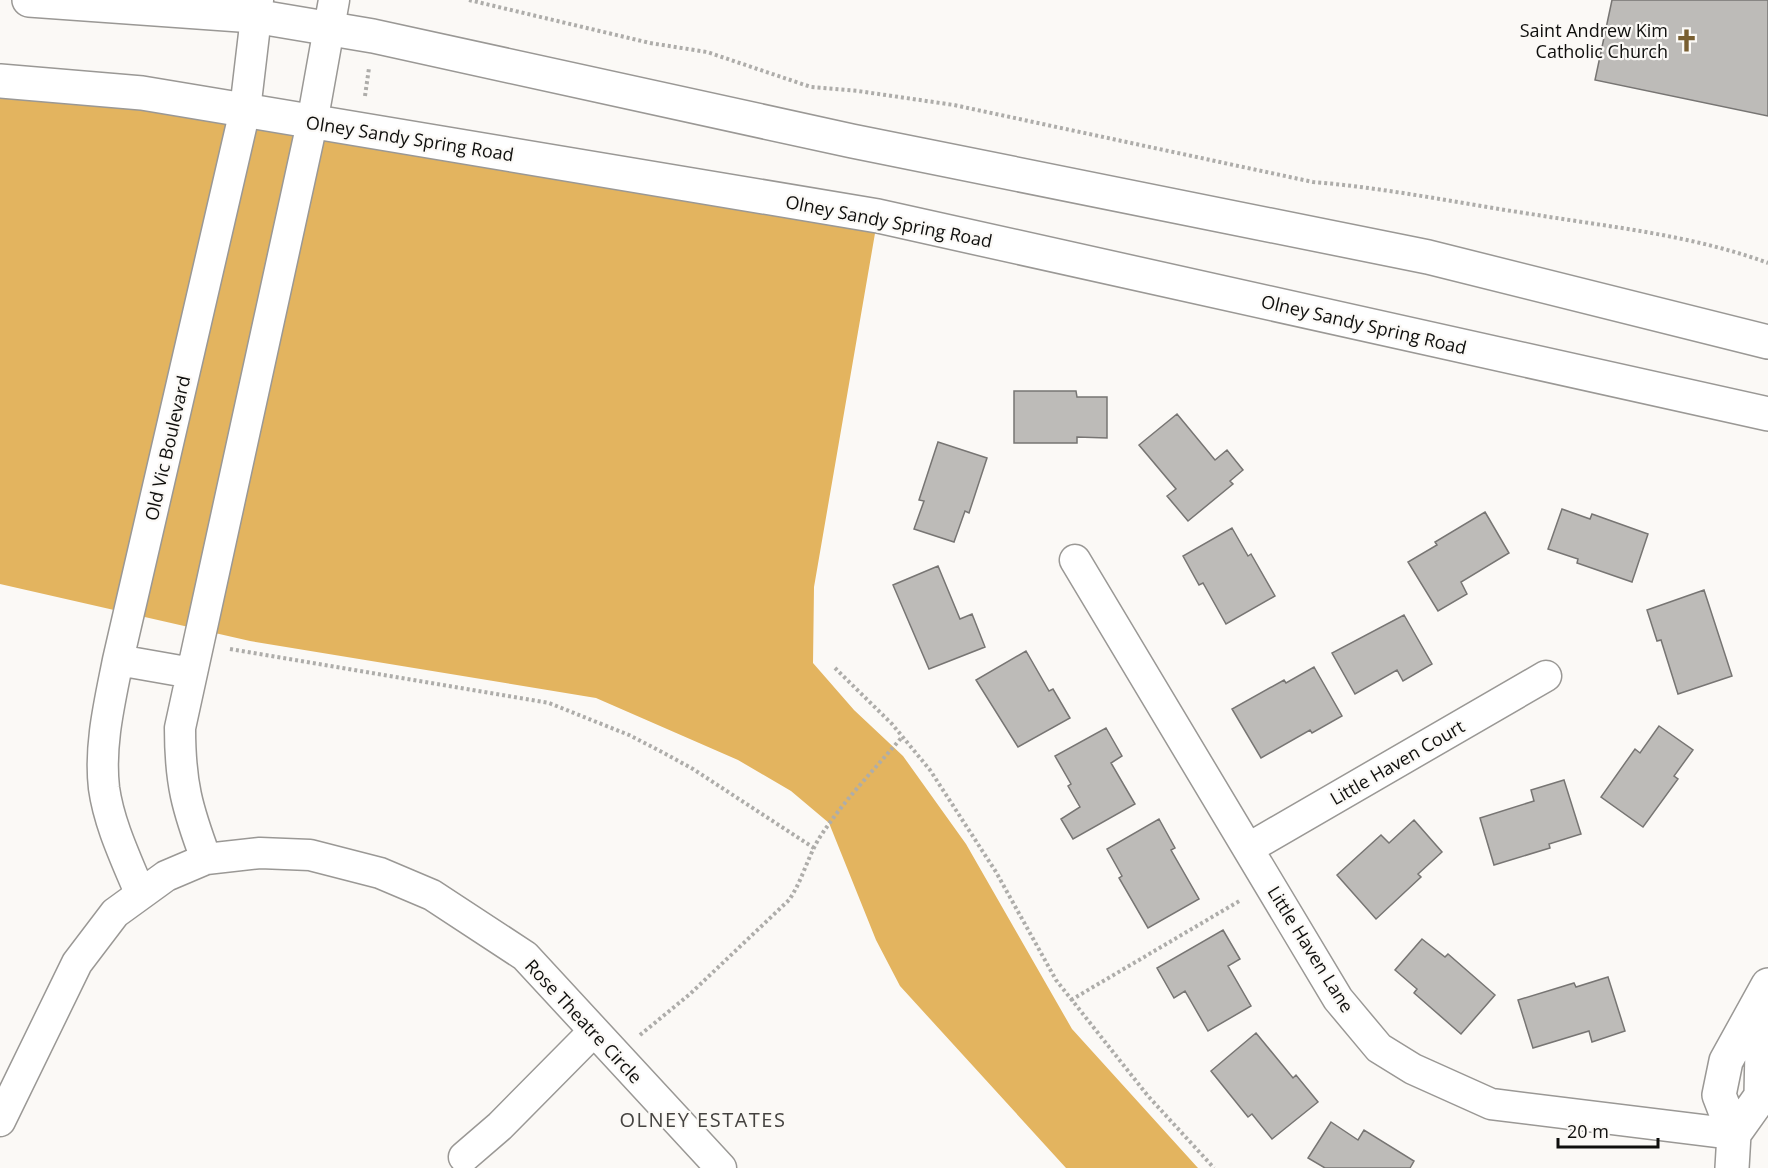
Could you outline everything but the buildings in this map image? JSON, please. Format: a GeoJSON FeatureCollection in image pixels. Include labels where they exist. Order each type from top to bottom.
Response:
{"type":"FeatureCollection","features":[{"type":"Feature","properties":{"kind":"main road"},"geometry":{"type":"LineString","coordinates":[[29,0],[256,8],[332,14],[373,36],[852,141],[1428,257],[1768,342]]}},
{"type":"Feature","properties":{"kind":"main road","name":"Olney Sandy Spring Road"},"geometry":{"type":"LineString","coordinates":[[0,81],[142,93],[878,216],[1768,414]]}},
{"type":"Feature","properties":{"kind":"main road"},"geometry":{"type":"LineString","coordinates":[[1732,1168],[1734,1134],[1719,1095],[1721,1083],[1726,1061],[1766,991]]}},
{"type":"Feature","properties":{"kind":"street","name":"Old Vic Boulevard"},"geometry":{"type":"LineString","coordinates":[[140,892],[114,826],[104,787],[104,736],[118,660],[245,110],[256,8]]}},
{"type":"Feature","properties":{"kind":"street"},"geometry":{"type":"LineString","coordinates":[[206,858],[187,809],[180,770],[180,729],[312,123],[332,14]]}},
{"type":"Feature","properties":{"kind":"street","name":"Little Haven Lane"},"geometry":{"type":"LineString","coordinates":[[1075,560],[1338,999],[1379,1048],[1413,1069],[1491,1104],[1734,1134]]}},
{"type":"Feature","properties":{"kind":"street"},"geometry":{"type":"LineString","coordinates":[[118,660],[192,673]]}},
{"type":"Feature","properties":{"kind":"street","name":"Little Haven Court"},"geometry":{"type":"LineString","coordinates":[[1249,848],[1546,676]]}},
{"type":"Feature","properties":{"kind":"street","name":"Rose Theatre Circle"},"geometry":{"type":"LineString","coordinates":[[0,1121],[77,963],[115,913],[140,892],[166,876],[206,858],[260,853],[310,855],[380,873],[432,895],[525,956],[721,1168]]}},
{"type":"Feature","properties":{"kind":"street"},"geometry":{"type":"LineString","coordinates":[[464,1157],[500,1126],[594,1031]]}},
{"type":"Feature","properties":{"kind":"path"},"geometry":{"type":"LineString","coordinates":[[469,0],[650,43],[707,52],[811,87],[858,91],[954,105],[1313,182],[1367,186],[1662,235],[1743,254],[1768,263]]}},
{"type":"Feature","properties":{"kind":"path"},"geometry":{"type":"LineString","coordinates":[[361,130],[373,36]]}},
{"type":"Feature","properties":{"kind":"path"},"geometry":{"type":"LineString","coordinates":[[199,644],[549,704],[629,735],[662,752],[693,769],[814,848]]}},
{"type":"Feature","properties":{"kind":"path"},"geometry":{"type":"LineString","coordinates":[[835,668],[902,737],[949,796],[996,872],[1056,980],[1148,1096],[1214,1168]]}},
{"type":"Feature","properties":{"kind":"path"},"geometry":{"type":"LineString","coordinates":[[616,1054],[690,994],[789,900],[798,886],[814,848],[854,792],[902,737]]}},
{"type":"Feature","properties":{"kind":"path"},"geometry":{"type":"LineString","coordinates":[[1071,1000],[1270,884]]}},
{"type":"Feature","properties":{"kind":"shaded area"},"geometry":{"type":"Polygon","coordinates":[[[0,81],[878,216],[814,587],[813,663],[854,710],[903,756],[966,844],[1072,1029],[1198,1168],[1066,1168],[900,986],[876,940],[829,823],[791,791],[738,760],[596,698],[250,641],[0,584],[0,81]]]}},
{"type":"Feature","properties":{"kind":"place","name":"Saint Andrew Kim Catholic Church"},"geometry":{"type":"Point","coordinates":[1686,40]}},
{"type":"Feature","properties":{"kind":"district","name":"OLNEY ESTATES"},"geometry":{"type":"Point","coordinates":[703,1119]}}]}
